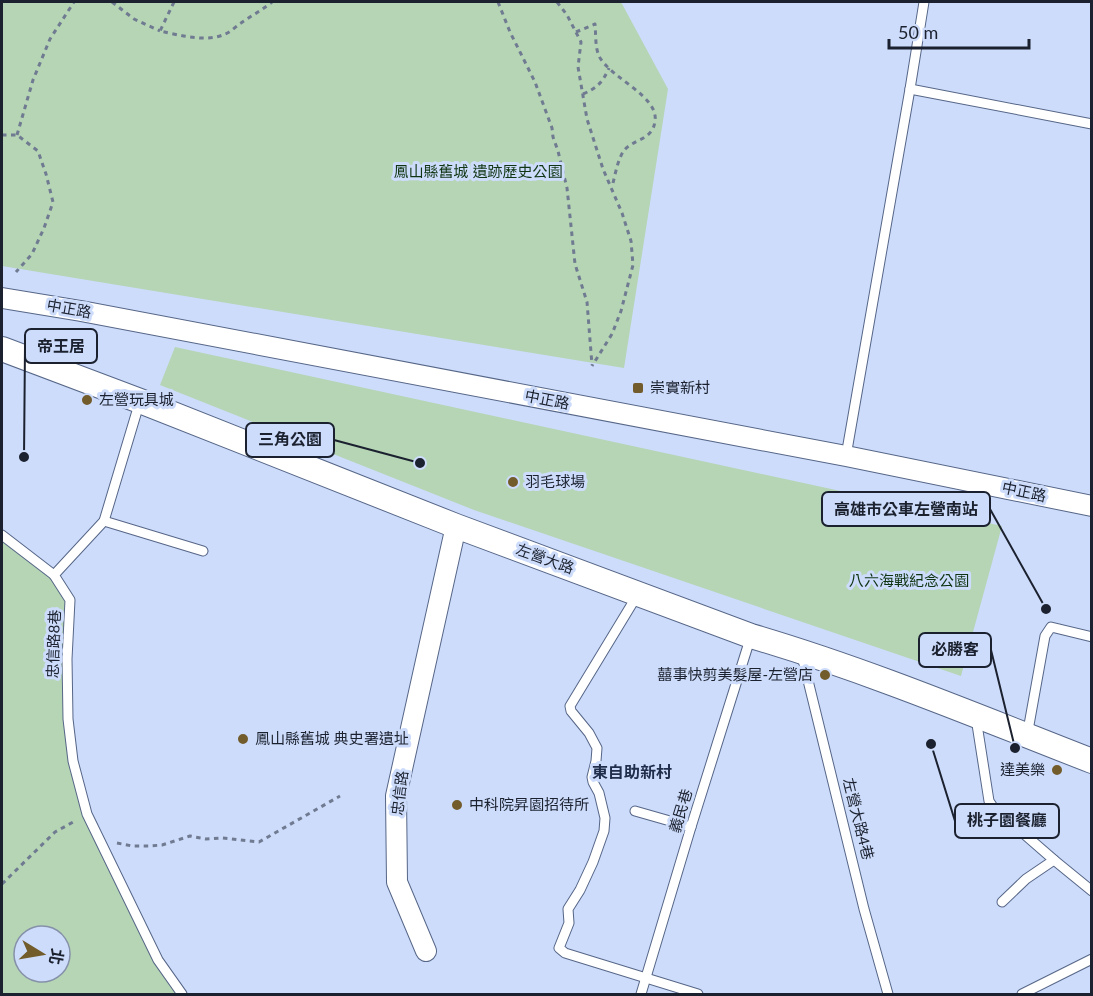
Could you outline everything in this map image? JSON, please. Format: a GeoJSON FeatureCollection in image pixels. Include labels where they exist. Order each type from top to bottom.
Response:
{"type":"FeatureCollection","features":[{"type":"Feature","properties":{"kind":"street","name":"中正路"},"geometry":{"type":"LineString","coordinates":[[2,298],[846,456],[1092,506]]}},
{"type":"Feature","properties":{"kind":"street","name":"左營大路"},"geometry":{"type":"LineString","coordinates":[[2,349],[456,526],[751,636],[859,670],[1092,761]]}},
{"type":"Feature","properties":{"kind":"street","name":"忠信路"},"geometry":{"type":"LineString","coordinates":[[426,951],[397,882],[396,796],[456,526]]}},
{"type":"Feature","properties":{"kind":"lane"},"geometry":{"type":"LineString","coordinates":[[846,456],[924,2]]}},
{"type":"Feature","properties":{"kind":"lane"},"geometry":{"type":"LineString","coordinates":[[910,88],[1092,124]]}},
{"type":"Feature","properties":{"kind":"lane"},"geometry":{"type":"LineString","coordinates":[[54,575],[104,521],[140,401]]}},
{"type":"Feature","properties":{"kind":"lane"},"geometry":{"type":"LineString","coordinates":[[104,521],[203,551]]}},
{"type":"Feature","properties":{"kind":"lane","name":"忠信路8巷"},"geometry":{"type":"LineString","coordinates":[[2,535],[54,575],[70,600],[67,659],[68,719],[73,761],[87,814],[158,960],[182,994]]}},
{"type":"Feature","properties":{"kind":"lane"},"geometry":{"type":"LineString","coordinates":[[638,594],[570,706],[597,748],[592,777],[599,793],[605,818],[604,831],[592,862],[580,890],[568,909],[568,922],[559,948],[564,953],[698,994]]}},
{"type":"Feature","properties":{"kind":"lane"},"geometry":{"type":"LineString","coordinates":[[1027,736],[1045,636],[1051,627],[1092,637]]}},
{"type":"Feature","properties":{"kind":"lane","name":"義民巷"},"geometry":{"type":"LineString","coordinates":[[641,994],[751,636]]}},
{"type":"Feature","properties":{"kind":"lane","name":"左營大路4巷"},"geometry":{"type":"LineString","coordinates":[[800,651],[864,909],[888,994]]}},
{"type":"Feature","properties":{"kind":"lane"},"geometry":{"type":"LineString","coordinates":[[975,716],[989,801],[993,807],[1092,891]]}},
{"type":"Feature","properties":{"kind":"lane"},"geometry":{"type":"LineString","coordinates":[[635,811],[691,827]]}},
{"type":"Feature","properties":{"kind":"lane"},"geometry":{"type":"LineString","coordinates":[[1002,902],[1026,879],[1054,860]]}},
{"type":"Feature","properties":{"kind":"lane"},"geometry":{"type":"LineString","coordinates":[[1022,994],[1092,959]]}},
{"type":"Feature","properties":{"kind":"path"},"geometry":{"type":"LineString","coordinates":[[18,135],[33,80],[50,39],[74,2]]}},
{"type":"Feature","properties":{"kind":"path"},"geometry":{"type":"LineString","coordinates":[[112,2],[134,19],[160,31],[204,38],[225,35],[272,2]]}},
{"type":"Feature","properties":{"kind":"path"},"geometry":{"type":"LineString","coordinates":[[160,31],[174,2]]}},
{"type":"Feature","properties":{"kind":"path"},"geometry":{"type":"LineString","coordinates":[[498,2],[535,82],[552,128],[567,188],[575,264],[587,302],[592,366],[612,334],[621,311],[633,265],[631,241],[603,169],[587,119],[578,67],[581,42],[567,15],[557,2]]}},
{"type":"Feature","properties":{"kind":"path"},"geometry":{"type":"LineString","coordinates":[[576,32],[596,24],[596,45],[600,57],[609,68],[647,99],[655,112],[656,123],[652,132],[624,149],[611,189]]}},
{"type":"Feature","properties":{"kind":"path"},"geometry":{"type":"LineString","coordinates":[[583,94],[597,88],[609,68]]}},
{"type":"Feature","properties":{"kind":"path"},"geometry":{"type":"LineString","coordinates":[[2,135],[18,135],[38,151],[53,202],[32,254],[16,272]]}},
{"type":"Feature","properties":{"kind":"path"},"geometry":{"type":"LineString","coordinates":[[112,840],[119,845],[132,846],[162,845],[190,836],[259,842],[340,796]]}},
{"type":"Feature","properties":{"kind":"path"},"geometry":{"type":"LineString","coordinates":[[2,884],[55,832],[87,814]]}},
{"type":"Feature","properties":{"kind":"green space","name":"鳳山縣舊城 遺跡歷史公園"},"geometry":{"type":"Polygon","coordinates":[[[2,2],[621,2],[668,89],[624,368],[2,266],[2,2]]]}},
{"type":"Feature","properties":{"kind":"green space","name":"八六海戰紀念公園"},"geometry":{"type":"Polygon","coordinates":[[[175,347],[1002,526],[961,676],[474,510],[160,385],[175,347]]]}},
{"type":"Feature","properties":{"kind":"green space"},"geometry":{"type":"Polygon","coordinates":[[[2,535],[54,575],[70,600],[68,719],[87,814],[158,960],[182,994],[2,994],[2,535]]]}},
{"type":"Feature","properties":{"kind":"place","name":"崇實新村"},"geometry":{"type":"Point","coordinates":[638,388]}},
{"type":"Feature","properties":{"kind":"place","name":"左營玩具城"},"geometry":{"type":"Point","coordinates":[87,400]}},
{"type":"Feature","properties":{"kind":"place","name":"帝王居"},"geometry":{"type":"Point","coordinates":[24,457]}},
{"type":"Feature","properties":{"kind":"place","name":"三角公園"},"geometry":{"type":"Point","coordinates":[420,463]}},
{"type":"Feature","properties":{"kind":"place","name":"羽毛球場"},"geometry":{"type":"Point","coordinates":[513,482]}},
{"type":"Feature","properties":{"kind":"place","name":"高雄市公車左營南站"},"geometry":{"type":"Point","coordinates":[1046,609]}},
{"type":"Feature","properties":{"kind":"place","name":"囍事快剪美髮屋-左營店"},"geometry":{"type":"Point","coordinates":[825,675]}},
{"type":"Feature","properties":{"kind":"place","name":"鳳山縣舊城 典史署遺址"},"geometry":{"type":"Point","coordinates":[243,739]}},
{"type":"Feature","properties":{"kind":"place","name":"桃子園餐廳"},"geometry":{"type":"Point","coordinates":[931,744]}},
{"type":"Feature","properties":{"kind":"place","name":"必勝客"},"geometry":{"type":"Point","coordinates":[1015,748]}},
{"type":"Feature","properties":{"kind":"place","name":"達美樂"},"geometry":{"type":"Point","coordinates":[1057,770]}},
{"type":"Feature","properties":{"kind":"place","name":"中科院昇園招待所"},"geometry":{"type":"Point","coordinates":[457,805]}},
{"type":"Feature","properties":{"kind":"district","name":"東自助新村"},"geometry":{"type":"Point","coordinates":[632,772]}}]}
